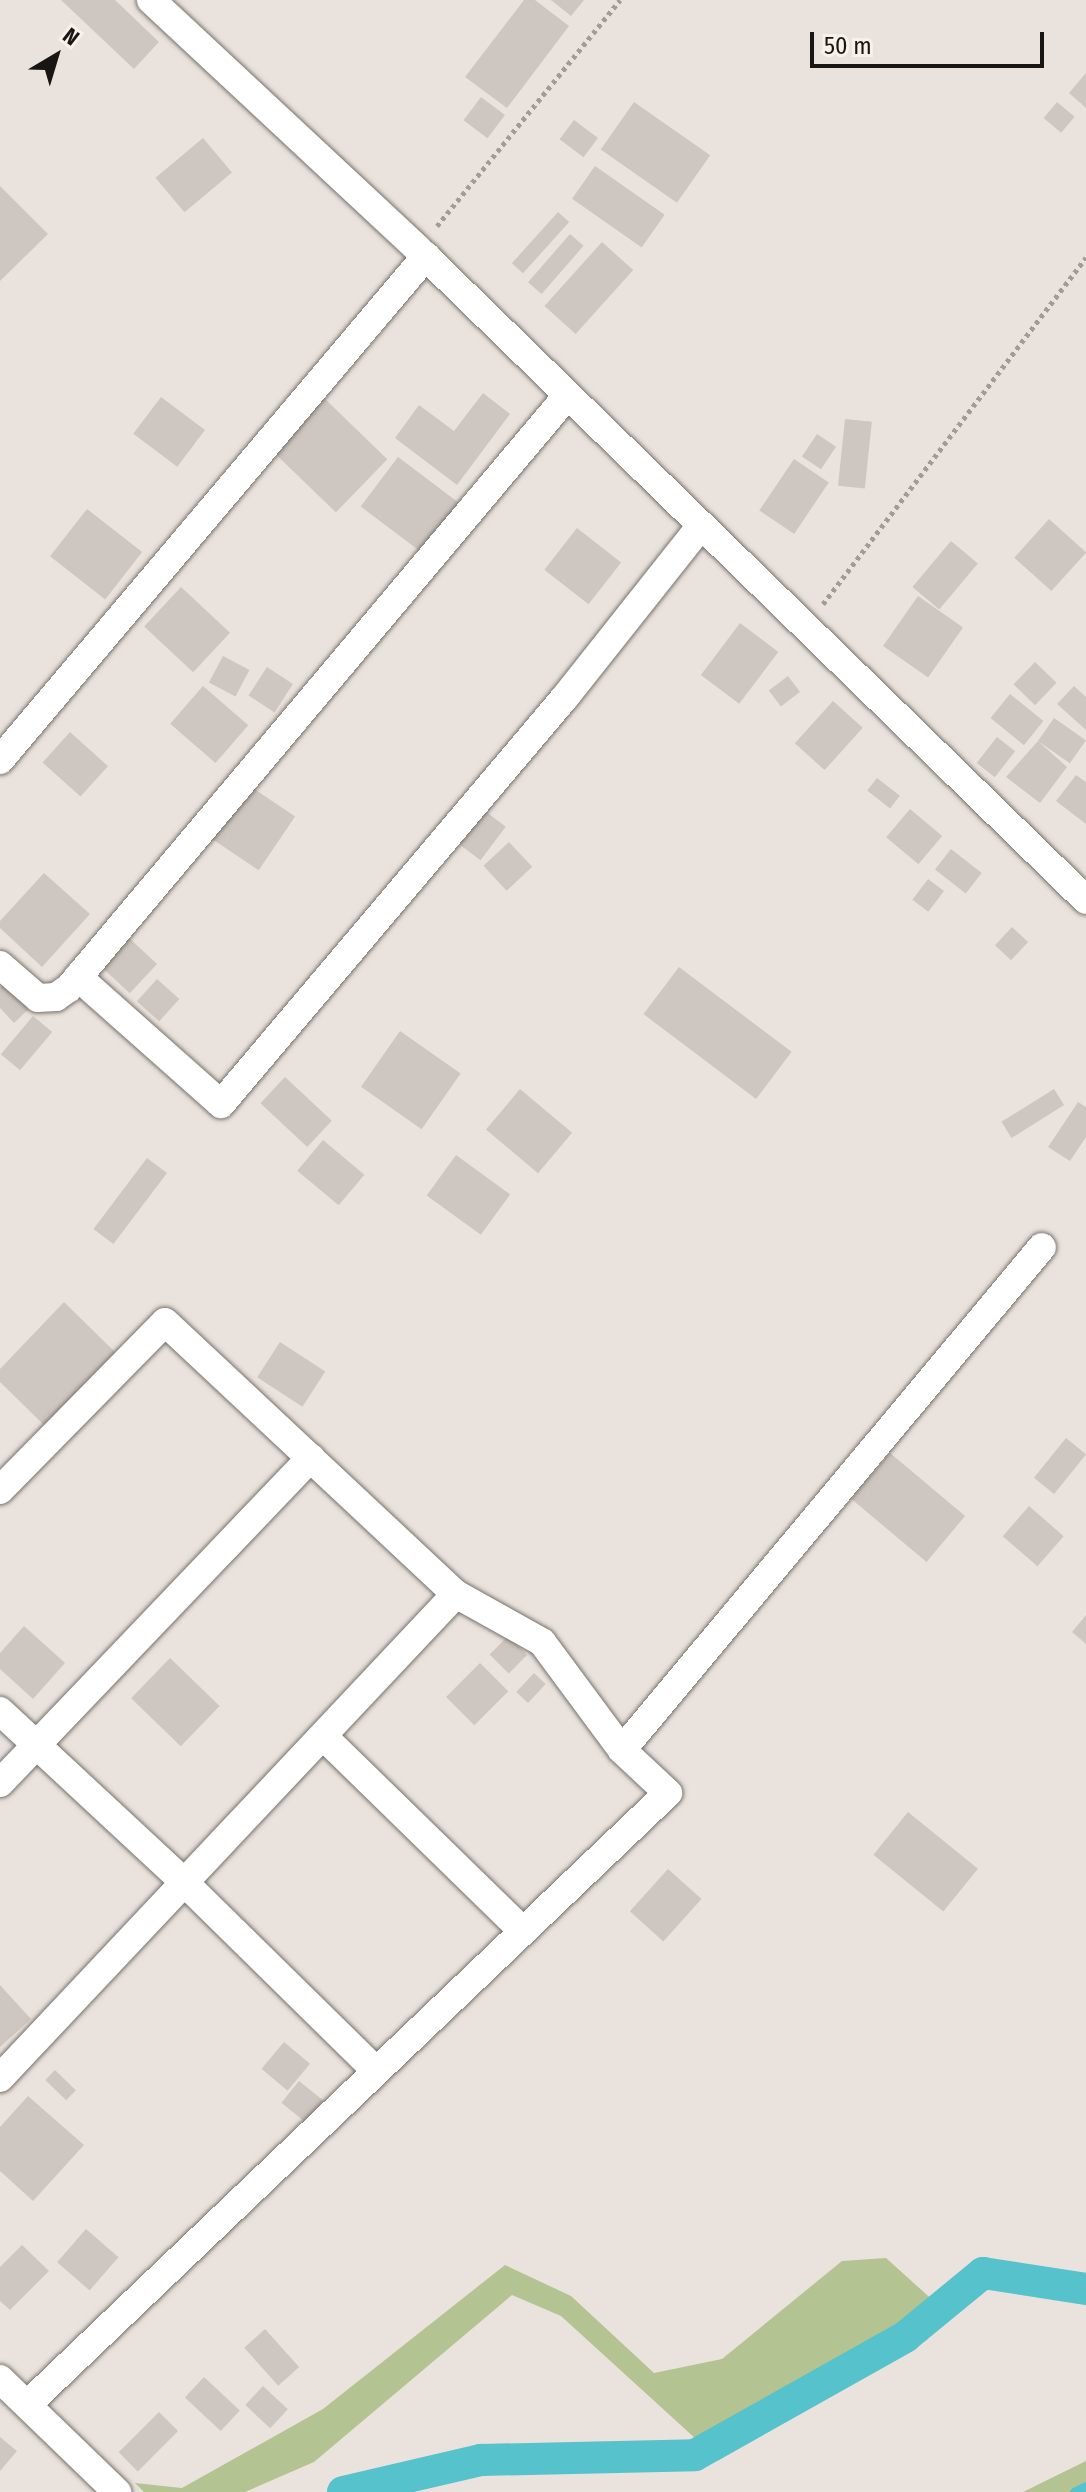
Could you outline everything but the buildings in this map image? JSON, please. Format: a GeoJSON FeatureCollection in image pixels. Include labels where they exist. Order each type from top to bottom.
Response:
{"type":"FeatureCollection","features":[{"type":"Feature","properties":{"kind":"street"},"geometry":{"type":"LineString","coordinates":[[151,0],[422,252],[804,630],[1086,900]]}},
{"type":"Feature","properties":{"kind":"street"},"geometry":{"type":"LineString","coordinates":[[0,760],[422,252]]}},
{"type":"Feature","properties":{"kind":"street"},"geometry":{"type":"LineString","coordinates":[[0,965],[38,998],[56,997],[78,977],[567,396]]}},
{"type":"Feature","properties":{"kind":"street"},"geometry":{"type":"LineString","coordinates":[[78,977],[221,1104],[566,696],[700,527]]}},
{"type":"Feature","properties":{"kind":"street"},"geometry":{"type":"LineString","coordinates":[[622,1750],[1042,1247]]}},
{"type":"Feature","properties":{"kind":"street"},"geometry":{"type":"LineString","coordinates":[[0,1490],[165,1322],[456,1594],[542,1642],[622,1750],[668,1793],[28,2404]]}},
{"type":"Feature","properties":{"kind":"street"},"geometry":{"type":"LineString","coordinates":[[0,1783],[311,1458]]}},
{"type":"Feature","properties":{"kind":"street"},"geometry":{"type":"LineString","coordinates":[[0,2078],[456,1594]]}},
{"type":"Feature","properties":{"kind":"street"},"geometry":{"type":"LineString","coordinates":[[0,1711],[185,1883],[376,2071]]}},
{"type":"Feature","properties":{"kind":"street"},"geometry":{"type":"LineString","coordinates":[[323,1736],[523,1931]]}},
{"type":"Feature","properties":{"kind":"street"},"geometry":{"type":"LineString","coordinates":[[0,2379],[117,2492]]}},
{"type":"Feature","properties":{"kind":"path"},"geometry":{"type":"LineString","coordinates":[[422,252],[620,0]]}},
{"type":"Feature","properties":{"kind":"path"},"geometry":{"type":"LineString","coordinates":[[804,630],[1086,257]]}},
{"type":"Feature","properties":{"kind":"green space"},"geometry":{"type":"Polygon","coordinates":[[[886,2258],[937,2304],[927,2340],[719,2460],[561,2316],[512,2295],[314,2462],[245,2492],[144,2492],[135,2483],[182,2488],[323,2409],[505,2265],[571,2296],[654,2373],[722,2359],[842,2261],[886,2258]]]}},
{"type":"Feature","properties":{"kind":"green space"},"geometry":{"type":"Polygon","coordinates":[[[1086,2461],[1086,2492],[1023,2492],[1086,2461]]]}},
{"type":"Feature","properties":{"kind":"waterway"},"geometry":{"type":"LineString","coordinates":[[343,2492],[481,2460],[695,2455],[905,2337],[983,2273],[1086,2289]]}},
{"type":"Feature","properties":{"kind":"waterway"},"geometry":{"type":"LineString","coordinates":[[1074,2492],[1086,2486]]}}]}
